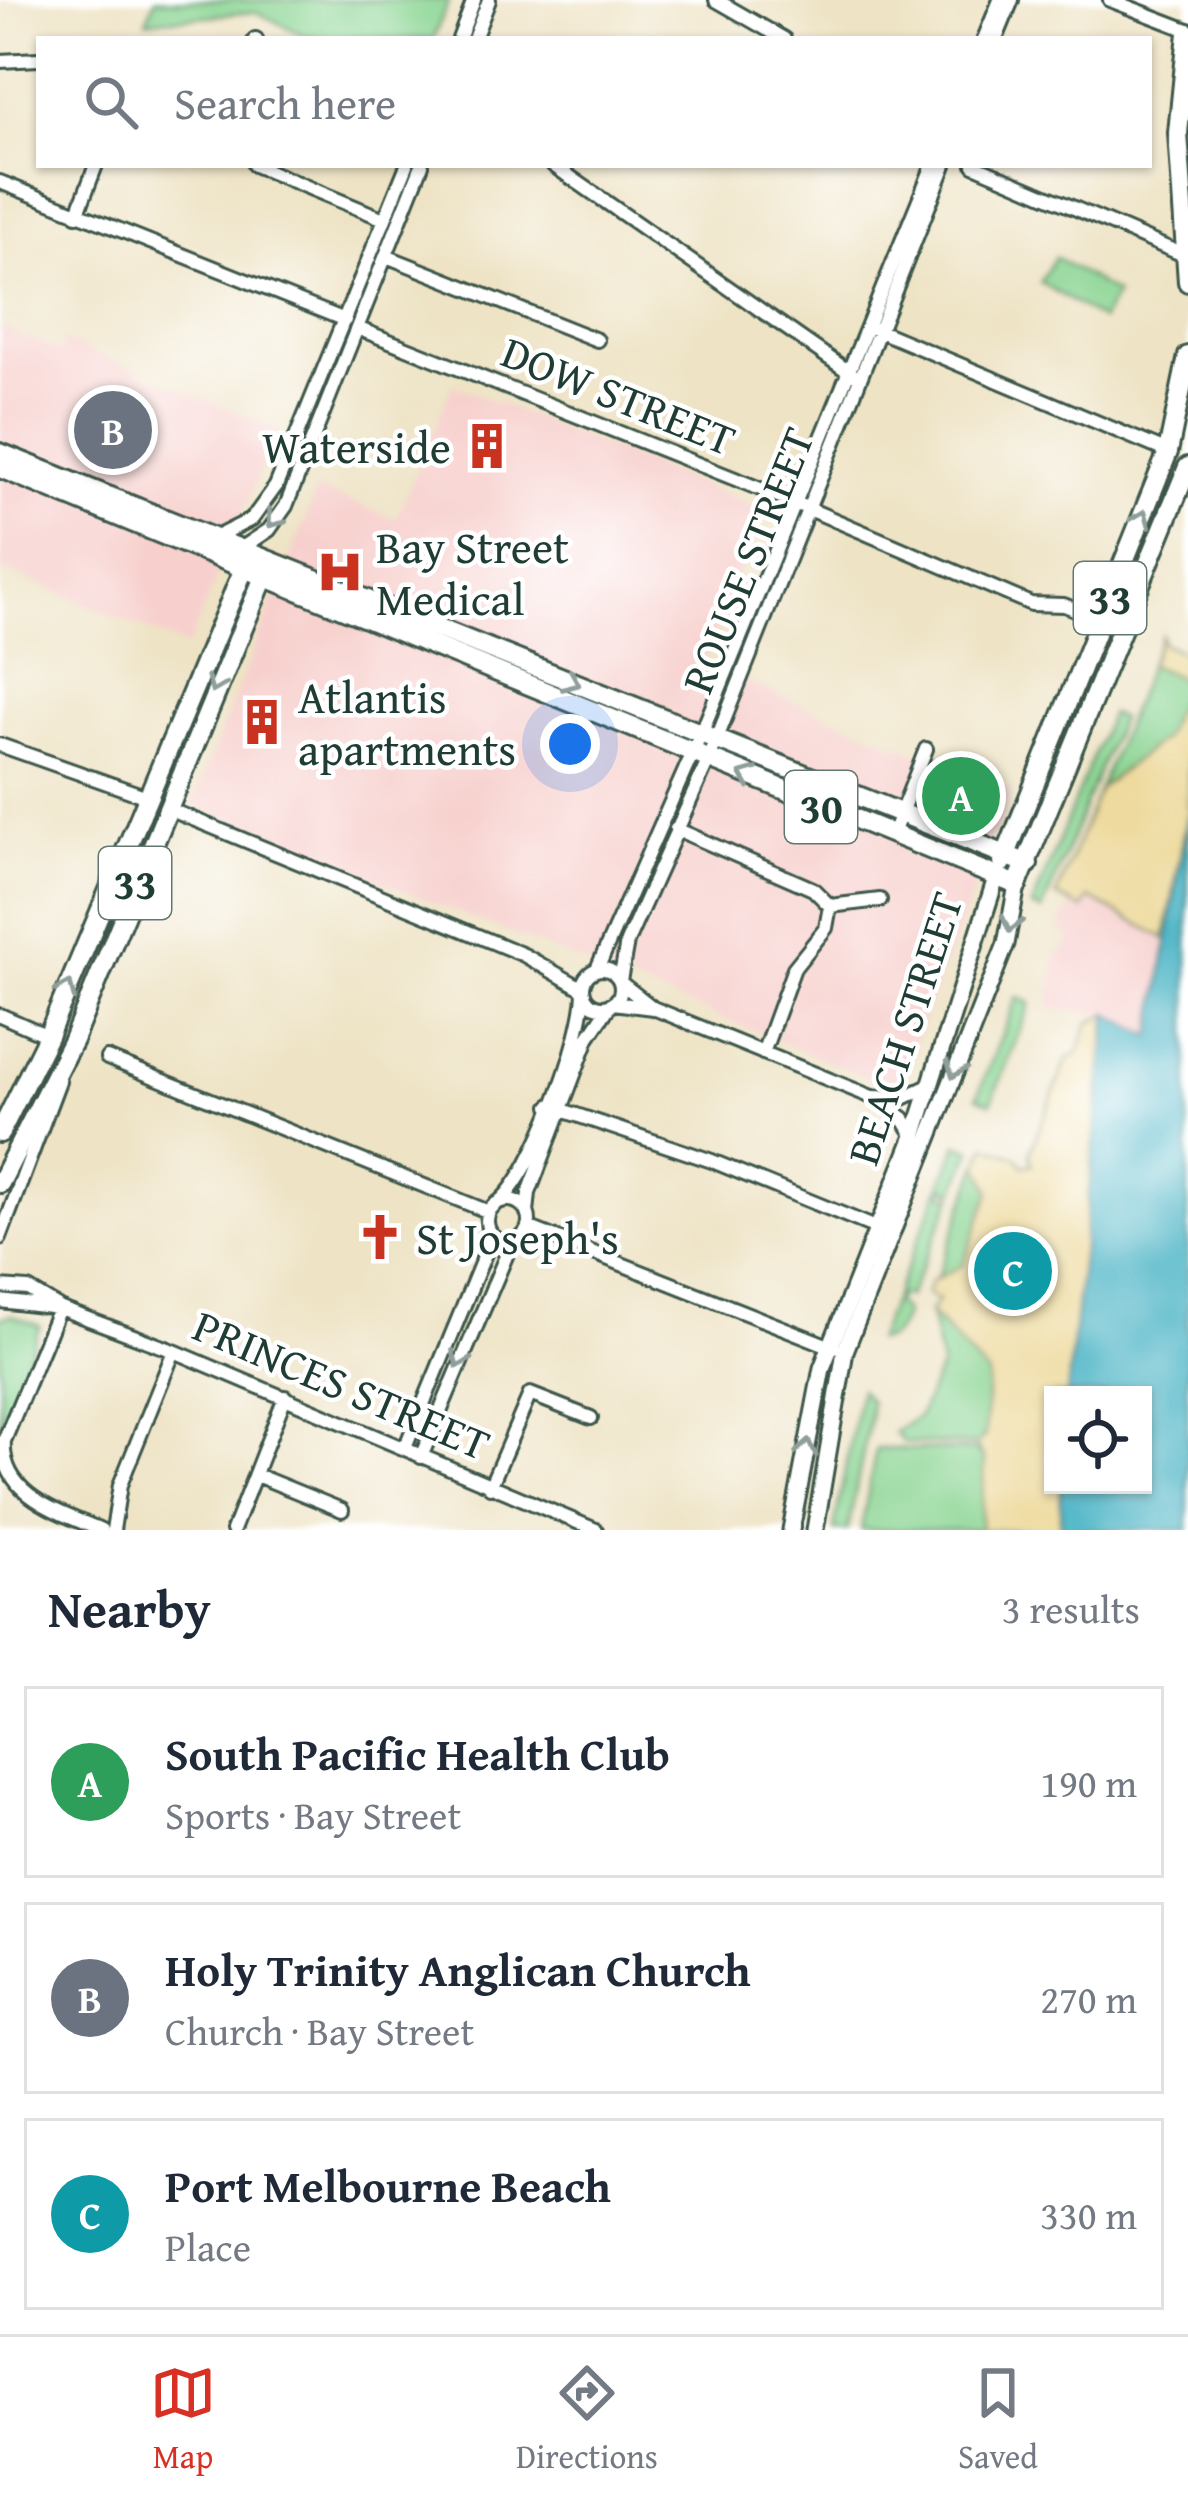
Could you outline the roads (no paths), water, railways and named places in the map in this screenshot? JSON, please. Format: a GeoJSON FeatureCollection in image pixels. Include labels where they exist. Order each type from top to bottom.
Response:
{"type":"FeatureCollection","features":[{"type":"Feature","properties":{"kind":"main road"},"geometry":{"type":"LineString","coordinates":[[1188,31],[1178,115],[1188,282]]}},
{"type":"Feature","properties":{"kind":"main road","name":"BEACH STREET"},"geometry":{"type":"LineString","coordinates":[[996,878],[1168,452],[1188,356]]}},
{"type":"Feature","properties":{"kind":"main road","name":"30"},"geometry":{"type":"LineString","coordinates":[[0,453],[216,537],[254,562],[620,713],[700,758],[1017,885]]}},
{"type":"Feature","properties":{"kind":"main road","name":"BEACH STREET"},"geometry":{"type":"LineString","coordinates":[[1017,885],[1188,466]]}},
{"type":"Feature","properties":{"kind":"main road","name":"30"},"geometry":{"type":"LineString","coordinates":[[0,469],[214,558],[254,562]]}},
{"type":"Feature","properties":{"kind":"main road","name":"33"},"geometry":{"type":"LineString","coordinates":[[0,1184],[73,1040],[158,803],[254,562]]}},
{"type":"Feature","properties":{"kind":"main road","name":"30"},"geometry":{"type":"LineString","coordinates":[[620,713],[708,736],[1028,864]]}},
{"type":"Feature","properties":{"kind":"main road","name":"33"},"geometry":{"type":"LineString","coordinates":[[0,1133],[158,803]]}},
{"type":"Feature","properties":{"kind":"street"},"geometry":{"type":"LineString","coordinates":[[459,36],[474,0]]}},
{"type":"Feature","properties":{"kind":"street"},"geometry":{"type":"LineString","coordinates":[[475,36],[489,0]]}},
{"type":"Feature","properties":{"kind":"street"},"geometry":{"type":"LineString","coordinates":[[716,0],[742,5],[780,36]]}},
{"type":"Feature","properties":{"kind":"street"},"geometry":{"type":"LineString","coordinates":[[985,36],[1000,0]]}},
{"type":"Feature","properties":{"kind":"street"},"geometry":{"type":"LineString","coordinates":[[997,36],[1012,0]]}},
{"type":"Feature","properties":{"kind":"street"},"geometry":{"type":"LineString","coordinates":[[1109,0],[1188,31]]}},
{"type":"Feature","properties":{"kind":"street"},"geometry":{"type":"LineString","coordinates":[[0,62],[36,59]]}},
{"type":"Feature","properties":{"kind":"street"},"geometry":{"type":"LineString","coordinates":[[76,215],[95,168]]}},
{"type":"Feature","properties":{"kind":"street"},"geometry":{"type":"LineString","coordinates":[[261,168],[384,219]]}},
{"type":"Feature","properties":{"kind":"street"},"geometry":{"type":"LineString","coordinates":[[254,562],[295,483],[406,168]]}},
{"type":"Feature","properties":{"kind":"street"},"geometry":{"type":"LineString","coordinates":[[216,537],[252,519],[276,486],[386,256],[421,168]]}},
{"type":"Feature","properties":{"kind":"street"},"geometry":{"type":"LineString","coordinates":[[557,168],[853,375]]}},
{"type":"Feature","properties":{"kind":"street","name":"ROUSE STREET"},"geometry":{"type":"LineString","coordinates":[[620,982],[627,942],[676,830],[708,736],[932,168]]}},
{"type":"Feature","properties":{"kind":"street","name":"ROUSE STREET"},"geometry":{"type":"LineString","coordinates":[[872,328],[944,168]]}},
{"type":"Feature","properties":{"kind":"street"},"geometry":{"type":"LineString","coordinates":[[981,168],[1186,256]]}},
{"type":"Feature","properties":{"kind":"street","name":"DOW STREET"},"geometry":{"type":"LineString","coordinates":[[0,182],[1031,604],[1064,605],[1123,628]]}},
{"type":"Feature","properties":{"kind":"street"},"geometry":{"type":"LineString","coordinates":[[386,256],[597,340]]}},
{"type":"Feature","properties":{"kind":"street"},"geometry":{"type":"LineString","coordinates":[[872,328],[1168,452]]}},
{"type":"Feature","properties":{"kind":"street"},"geometry":{"type":"LineString","coordinates":[[276,486],[295,483]]}},
{"type":"Feature","properties":{"kind":"street"},"geometry":{"type":"LineString","coordinates":[[0,745],[158,803],[524,956],[584,991],[595,1005],[653,1008]]}},
{"type":"Feature","properties":{"kind":"street"},"geometry":{"type":"LineString","coordinates":[[892,836],[926,749]]}},
{"type":"Feature","properties":{"kind":"street","name":"ROUSE STREET"},"geometry":{"type":"LineString","coordinates":[[595,970],[700,758]]}},
{"type":"Feature","properties":{"kind":"street"},"geometry":{"type":"LineString","coordinates":[[676,830],[813,889],[830,906]]}},
{"type":"Feature","properties":{"kind":"street","name":"BEACH STREET"},"geometry":{"type":"LineString","coordinates":[[884,1231],[996,878]]}},
{"type":"Feature","properties":{"kind":"street","name":"BEACH STREET"},"geometry":{"type":"LineString","coordinates":[[791,1530],[820,1376],[838,1349],[884,1231],[941,1109],[1011,931],[1017,885]]}},
{"type":"Feature","properties":{"kind":"street"},"geometry":{"type":"LineString","coordinates":[[830,906],[880,900]]}},
{"type":"Feature","properties":{"kind":"street"},"geometry":{"type":"LineString","coordinates":[[763,1053],[794,968],[828,923],[830,906]]}},
{"type":"Feature","properties":{"kind":"street"},"geometry":{"type":"LineString","coordinates":[[524,956],[611,971],[653,1008],[872,1097],[903,1118],[914,1136]]}},
{"type":"Feature","properties":{"kind":"street"},"geometry":{"type":"LineString","coordinates":[[421,1457],[512,1241],[528,1220],[529,1193],[580,1027],[584,991],[595,970]]}},
{"type":"Feature","properties":{"kind":"street"},"geometry":{"type":"LineString","coordinates":[[966,973],[992,981]]}},
{"type":"Feature","properties":{"kind":"street"},"geometry":{"type":"LineString","coordinates":[[488,1212],[514,1187],[620,982]]}},
{"type":"Feature","properties":{"kind":"street"},"geometry":{"type":"LineString","coordinates":[[0,1016],[48,1036]]}},
{"type":"Feature","properties":{"kind":"street"},"geometry":{"type":"LineString","coordinates":[[0,1238],[42,1137],[73,1040]]}},
{"type":"Feature","properties":{"kind":"street"},"geometry":{"type":"LineString","coordinates":[[106,1058],[488,1212]]}},
{"type":"Feature","properties":{"kind":"street"},"geometry":{"type":"LineString","coordinates":[[872,1097],[908,1097],[929,1086]]}},
{"type":"Feature","properties":{"kind":"street"},"geometry":{"type":"LineString","coordinates":[[924,1103],[941,1109]]}},
{"type":"Feature","properties":{"kind":"street"},"geometry":{"type":"LineString","coordinates":[[556,1108],[712,1161],[884,1231]]}},
{"type":"Feature","properties":{"kind":"street"},"geometry":{"type":"LineString","coordinates":[[500,1201],[513,1200],[528,1220],[838,1349]]}},
{"type":"Feature","properties":{"kind":"street"},"geometry":{"type":"LineString","coordinates":[[405,1448],[488,1249],[488,1212]]}},
{"type":"Feature","properties":{"kind":"street"},"geometry":{"type":"LineString","coordinates":[[489,1230],[499,1240],[512,1241]]}},
{"type":"Feature","properties":{"kind":"street","name":"PRINCES STREET"},"geometry":{"type":"LineString","coordinates":[[0,1287],[28,1289],[59,1308],[174,1351],[596,1530]]}},
{"type":"Feature","properties":{"kind":"street","name":"PRINCES STREET"},"geometry":{"type":"LineString","coordinates":[[0,1301],[59,1308]]}},
{"type":"Feature","properties":{"kind":"street"},"geometry":{"type":"LineString","coordinates":[[59,1308],[4,1441],[3,1459],[16,1487],[101,1530]]}},
{"type":"Feature","properties":{"kind":"street","name":"BEACH STREET"},"geometry":{"type":"LineString","coordinates":[[815,1530],[838,1349]]}},
{"type":"Feature","properties":{"kind":"street"},"geometry":{"type":"LineString","coordinates":[[112,1530],[120,1485],[174,1351]]}},
{"type":"Feature","properties":{"kind":"street"},"geometry":{"type":"LineString","coordinates":[[490,1487],[530,1394],[591,1418]]}},
{"type":"Feature","properties":{"kind":"street"},"geometry":{"type":"LineString","coordinates":[[233,1530],[285,1397]]}},
{"type":"Feature","properties":{"kind":"street"},"geometry":{"type":"LineString","coordinates":[[256,1475],[342,1510]]}},
{"type":"Feature","properties":{"kind":"water"},"geometry":{"type":"Polygon","coordinates":[[[1188,813],[1188,1530],[1060,1530],[1061,1494],[1152,1494],[1152,1386],[1068,1386],[1108,1014],[1152,1036],[1188,813]]]}},
{"type":"Feature","properties":{"kind":"place","name":"Holy Trinity Anglican Church"},"geometry":{"type":"Point","coordinates":[113,430]}},
{"type":"Feature","properties":{"kind":"place","name":"Waterside"},"geometry":{"type":"Point","coordinates":[487,446]}},
{"type":"Feature","properties":{"kind":"place","name":"Bay Street Medical"},"geometry":{"type":"Point","coordinates":[340,572]}},
{"type":"Feature","properties":{"kind":"place","name":"Atlantis apartments"},"geometry":{"type":"Point","coordinates":[262,722]}},
{"type":"Feature","properties":{"kind":"place","name":"South Pacific Health Club"},"geometry":{"type":"Point","coordinates":[961,796]}},
{"type":"Feature","properties":{"kind":"place","name":"St Joseph's"},"geometry":{"type":"Point","coordinates":[380,1237]}},
{"type":"Feature","properties":{"kind":"place","name":"Port Melbourne Beach"},"geometry":{"type":"Point","coordinates":[1013,1271]}}]}
